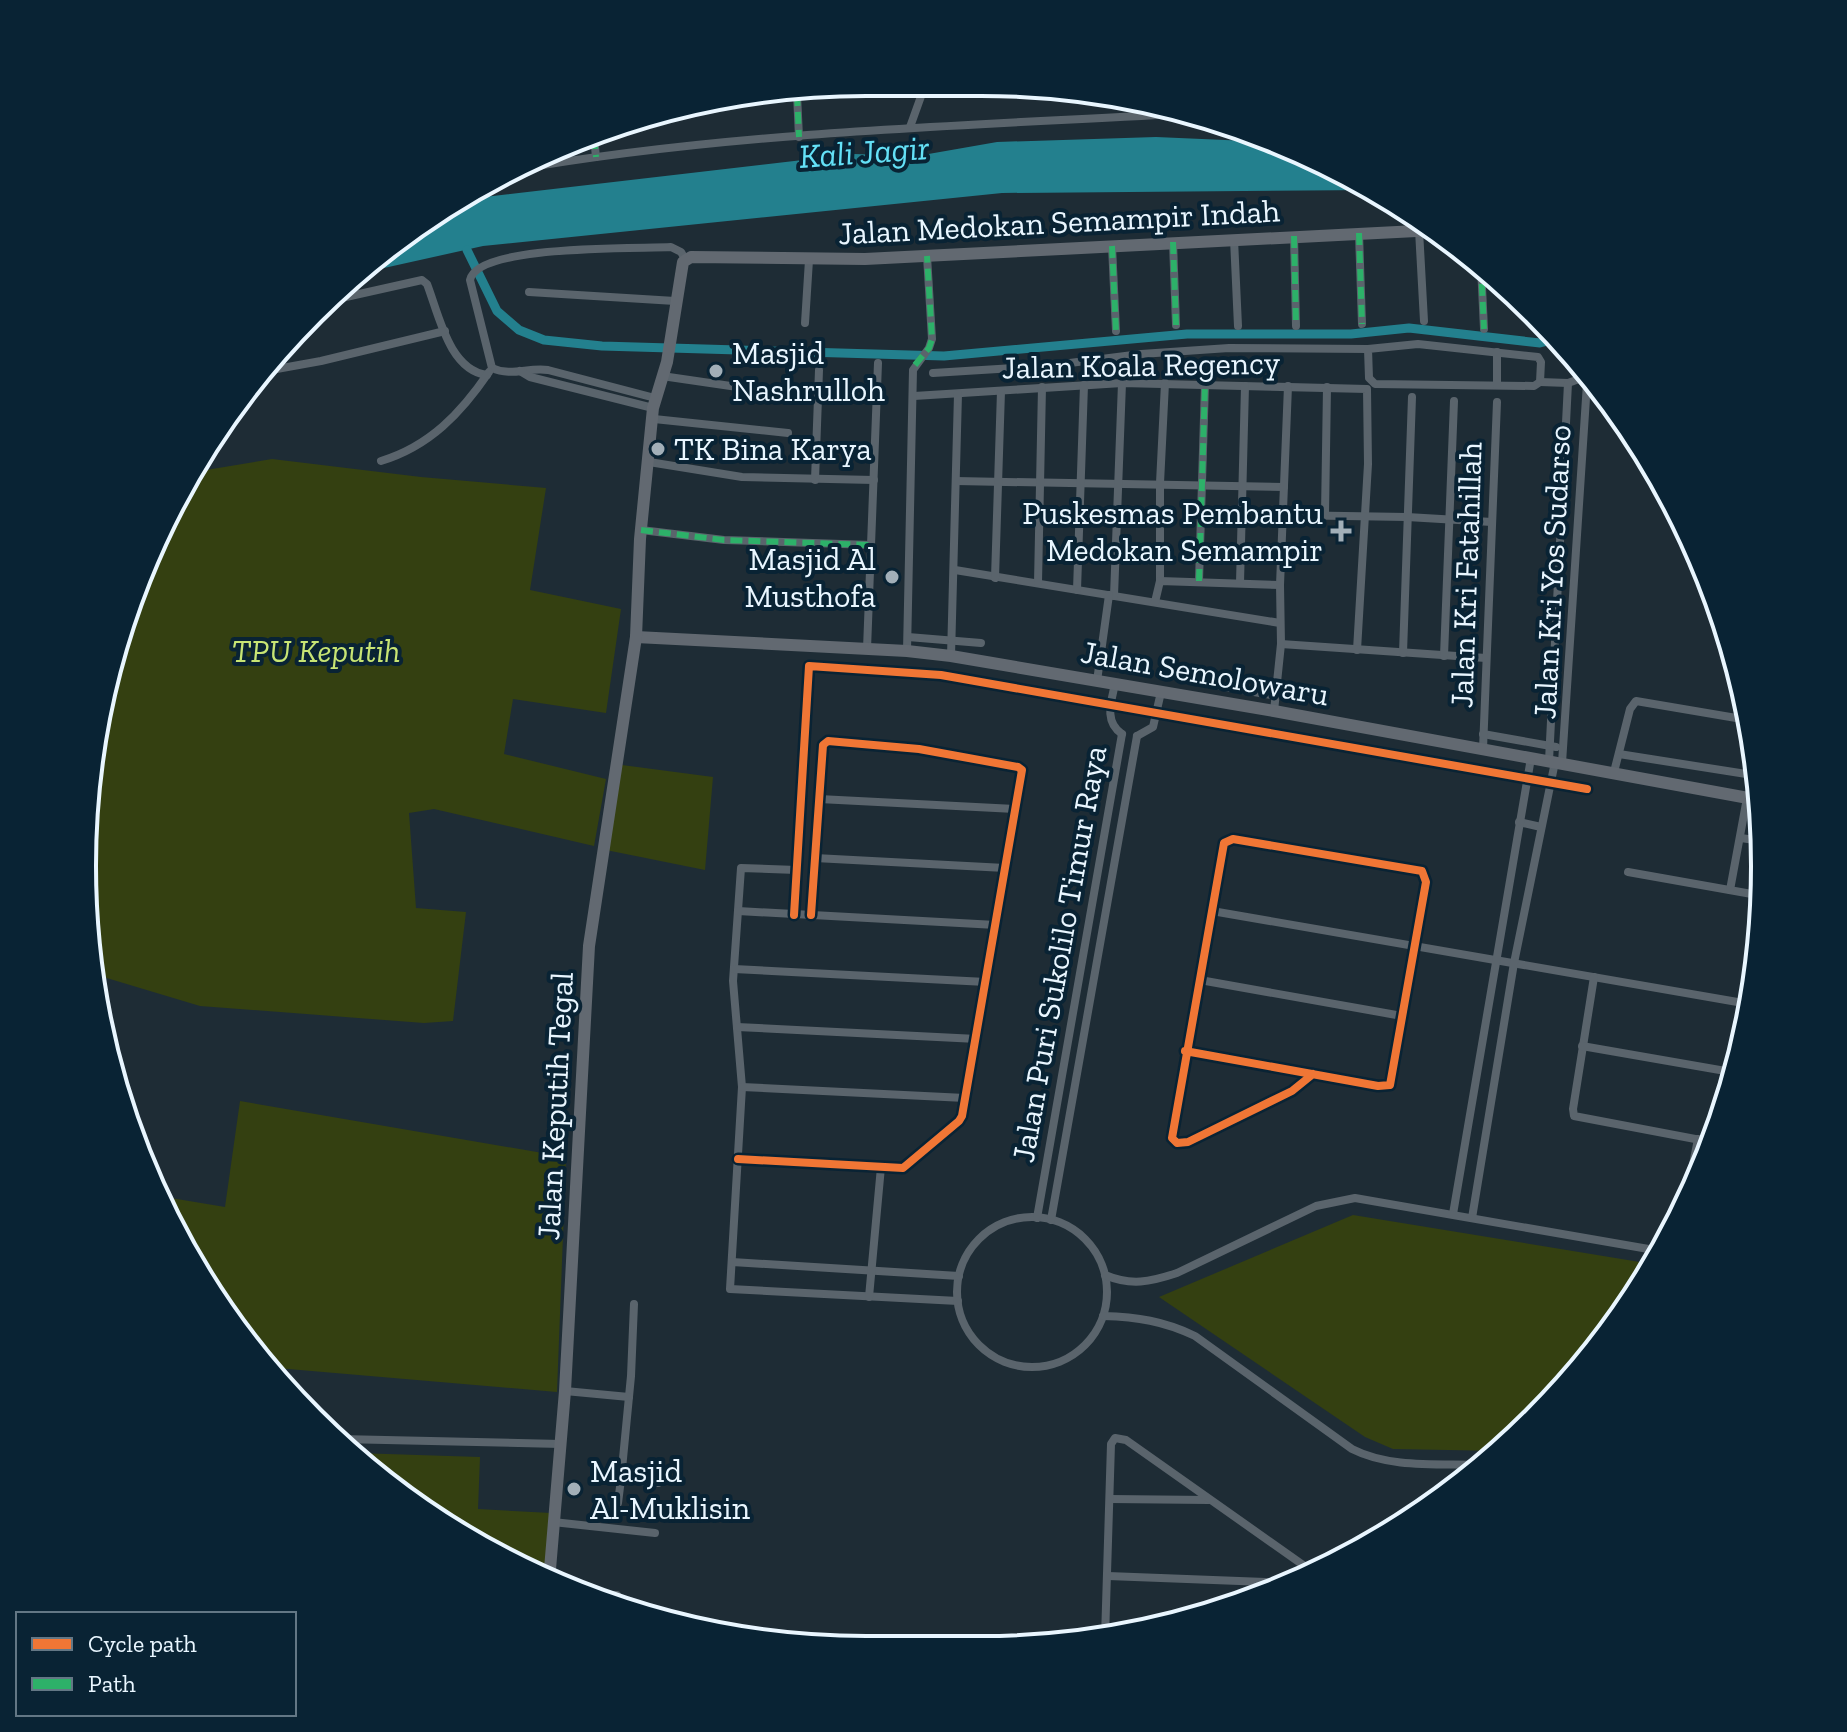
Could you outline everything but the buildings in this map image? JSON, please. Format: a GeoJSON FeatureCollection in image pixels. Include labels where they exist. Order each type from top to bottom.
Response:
{"type":"FeatureCollection","features":[{"type":"Feature","properties":{"kind":"main road","name":"Jalan Medokan Semampir Indah"},"geometry":{"type":"LineString","coordinates":[[685,259],[809,260],[927,256],[1415,230]]}},
{"type":"Feature","properties":{"kind":"main road","name":"Jalan Keputih Tegal"},"geometry":{"type":"LineString","coordinates":[[550,1568],[565,1391],[589,946],[636,637],[641,530],[654,408],[667,362],[679,275],[685,259]]}},
{"type":"Feature","properties":{"kind":"main road","name":"Jalan Semolowaru"},"geometry":{"type":"LineString","coordinates":[[636,637],[867,649],[908,644],[951,656],[1161,695],[1274,711],[1483,749],[1554,769],[1614,772],[1748,804]]}},
{"type":"Feature","properties":{"kind":"street"},"geometry":{"type":"LineString","coordinates":[[910,127],[921,96]]}},
{"type":"Feature","properties":{"kind":"street"},"geometry":{"type":"LineString","coordinates":[[797,100],[799,137]]}},
{"type":"Feature","properties":{"kind":"street"},"geometry":{"type":"LineString","coordinates":[[559,160],[701,144],[910,127],[1150,115]]}},
{"type":"Feature","properties":{"kind":"street"},"geometry":{"type":"LineString","coordinates":[[595,146],[596,157]]}},
{"type":"Feature","properties":{"kind":"street"},"geometry":{"type":"LineString","coordinates":[[1359,233],[1362,324]]}},
{"type":"Feature","properties":{"kind":"street"},"geometry":{"type":"LineString","coordinates":[[1419,233],[1424,321]]}},
{"type":"Feature","properties":{"kind":"street"},"geometry":{"type":"LineString","coordinates":[[1294,236],[1296,326]]}},
{"type":"Feature","properties":{"kind":"street"},"geometry":{"type":"LineString","coordinates":[[1234,239],[1238,326]]}},
{"type":"Feature","properties":{"kind":"street"},"geometry":{"type":"LineString","coordinates":[[1173,242],[1176,325]]}},
{"type":"Feature","properties":{"kind":"street"},"geometry":{"type":"LineString","coordinates":[[1112,246],[1116,331]]}},
{"type":"Feature","properties":{"kind":"street"},"geometry":{"type":"LineString","coordinates":[[381,461],[417,448],[441,430],[474,396],[490,372],[470,280],[474,273],[508,257],[551,251],[671,247],[681,252],[685,259]]}},
{"type":"Feature","properties":{"kind":"street"},"geometry":{"type":"LineString","coordinates":[[927,256],[932,339],[929,348],[915,365],[913,379],[908,644],[952,640],[981,643]]}},
{"type":"Feature","properties":{"kind":"street"},"geometry":{"type":"LineString","coordinates":[[805,323],[809,260]]}},
{"type":"Feature","properties":{"kind":"street"},"geometry":{"type":"LineString","coordinates":[[348,296],[422,280],[427,284],[461,362],[474,373],[520,371],[530,377],[654,408],[788,433]]}},
{"type":"Feature","properties":{"kind":"street"},"geometry":{"type":"LineString","coordinates":[[1482,281],[1484,329]]}},
{"type":"Feature","properties":{"kind":"street"},"geometry":{"type":"LineString","coordinates":[[529,292],[675,301]]}},
{"type":"Feature","properties":{"kind":"street"},"geometry":{"type":"LineString","coordinates":[[278,369],[445,331]]}},
{"type":"Feature","properties":{"kind":"street"},"geometry":{"type":"LineString","coordinates":[[933,373],[1046,366],[1141,354],[1229,348],[1368,349],[1418,344],[1538,357],[1541,362],[1538,384]]}},
{"type":"Feature","properties":{"kind":"street"},"geometry":{"type":"LineString","coordinates":[[1357,650],[1372,388],[1368,349]]}},
{"type":"Feature","properties":{"kind":"street"},"geometry":{"type":"LineString","coordinates":[[1497,352],[1497,385]]}},
{"type":"Feature","properties":{"kind":"street"},"geometry":{"type":"LineString","coordinates":[[867,649],[878,363]]}},
{"type":"Feature","properties":{"kind":"street"},"geometry":{"type":"LineString","coordinates":[[815,480],[819,370]]}},
{"type":"Feature","properties":{"kind":"street"},"geometry":{"type":"LineString","coordinates":[[662,376],[758,390],[772,395]]}},
{"type":"Feature","properties":{"kind":"street","name":"Jalan Koala Regency"},"geometry":{"type":"LineString","coordinates":[[914,396],[1122,383],[1372,388],[1568,383],[1578,379]]}},
{"type":"Feature","properties":{"kind":"street"},"geometry":{"type":"LineString","coordinates":[[1097,681],[1112,595],[1120,484],[1122,383]]}},
{"type":"Feature","properties":{"kind":"street"},"geometry":{"type":"LineString","coordinates":[[1155,602],[1160,581],[1160,483],[1165,383]]}},
{"type":"Feature","properties":{"kind":"street","name":"Jalan Kri Yos Sudarso"},"geometry":{"type":"LineString","coordinates":[[1554,769],[1552,746],[1568,383]]}},
{"type":"Feature","properties":{"kind":"street"},"geometry":{"type":"LineString","coordinates":[[1199,581],[1205,384]]}},
{"type":"Feature","properties":{"kind":"street"},"geometry":{"type":"LineString","coordinates":[[1077,590],[1084,385]]}},
{"type":"Feature","properties":{"kind":"street"},"geometry":{"type":"LineString","coordinates":[[1240,583],[1245,386]]}},
{"type":"Feature","properties":{"kind":"street"},"geometry":{"type":"LineString","coordinates":[[1274,711],[1281,644],[1280,585],[1288,386]]}},
{"type":"Feature","properties":{"kind":"street"},"geometry":{"type":"LineString","coordinates":[[1038,583],[1042,387]]}},
{"type":"Feature","properties":{"kind":"street"},"geometry":{"type":"LineString","coordinates":[[1325,515],[1327,387]]}},
{"type":"Feature","properties":{"kind":"street"},"geometry":{"type":"LineString","coordinates":[[995,578],[1001,391]]}},
{"type":"Feature","properties":{"kind":"street"},"geometry":{"type":"LineString","coordinates":[[951,656],[958,394]]}},
{"type":"Feature","properties":{"kind":"street","name":"Jalan Kri Yos Sudarso"},"geometry":{"type":"LineString","coordinates":[[1554,769],[1565,749],[1590,395]]}},
{"type":"Feature","properties":{"kind":"street"},"geometry":{"type":"LineString","coordinates":[[1403,653],[1412,397]]}},
{"type":"Feature","properties":{"kind":"street"},"geometry":{"type":"LineString","coordinates":[[1444,656],[1454,401]]}},
{"type":"Feature","properties":{"kind":"street","name":"Jalan Kri Fatahillah"},"geometry":{"type":"LineString","coordinates":[[1483,749],[1497,402]]}},
{"type":"Feature","properties":{"kind":"street"},"geometry":{"type":"LineString","coordinates":[[649,462],[742,477],[874,480]]}},
{"type":"Feature","properties":{"kind":"street"},"geometry":{"type":"LineString","coordinates":[[1565,475],[1582,476]]}},
{"type":"Feature","properties":{"kind":"street"},"geometry":{"type":"LineString","coordinates":[[956,481],[1284,487]]}},
{"type":"Feature","properties":{"kind":"street"},"geometry":{"type":"LineString","coordinates":[[1283,515],[1492,522]]}},
{"type":"Feature","properties":{"kind":"street"},"geometry":{"type":"LineString","coordinates":[[641,530],[724,540],[871,545]]}},
{"type":"Feature","properties":{"kind":"street"},"geometry":{"type":"LineString","coordinates":[[955,570],[1280,623]]}},
{"type":"Feature","properties":{"kind":"street"},"geometry":{"type":"LineString","coordinates":[[1160,581],[1280,585]]}},
{"type":"Feature","properties":{"kind":"street"},"geometry":{"type":"LineString","coordinates":[[1557,643],[1572,643]]}},
{"type":"Feature","properties":{"kind":"street"},"geometry":{"type":"LineString","coordinates":[[1281,644],[1486,658]]}},
{"type":"Feature","properties":{"kind":"street"},"geometry":{"type":"LineString","coordinates":[[794,915],[809,666],[941,675],[1527,776],[1554,769],[1587,789]]}},
{"type":"Feature","properties":{"kind":"street"},"geometry":{"type":"LineString","coordinates":[[1214,685],[1276,696]]}},
{"type":"Feature","properties":{"kind":"street"},"geometry":{"type":"LineString","coordinates":[[1111,702],[1114,686]]}},
{"type":"Feature","properties":{"kind":"street"},"geometry":{"type":"LineString","coordinates":[[1158,710],[1161,695]]}},
{"type":"Feature","properties":{"kind":"street"},"geometry":{"type":"LineString","coordinates":[[1614,772],[1631,704],[1636,701],[1736,718]]}},
{"type":"Feature","properties":{"kind":"street","name":"Jalan Puri Sukolilo Timur Raya"},"geometry":{"type":"LineString","coordinates":[[1037,1218],[1122,734],[1110,719],[1111,702]]}},
{"type":"Feature","properties":{"kind":"street","name":"Jalan Puri Sukolilo Timur Raya"},"geometry":{"type":"LineString","coordinates":[[1051,1220],[1137,736],[1153,727],[1158,710]]}},
{"type":"Feature","properties":{"kind":"street"},"geometry":{"type":"LineString","coordinates":[[1122,734],[1137,736]]}},
{"type":"Feature","properties":{"kind":"street"},"geometry":{"type":"LineString","coordinates":[[1483,734],[1565,749]]}},
{"type":"Feature","properties":{"kind":"street"},"geometry":{"type":"LineString","coordinates":[[738,1159],[903,1168],[959,1121],[977,1039],[1022,770],[919,749],[828,741],[823,745],[811,915]]}},
{"type":"Feature","properties":{"kind":"street"},"geometry":{"type":"LineString","coordinates":[[1619,754],[1745,774]]}},
{"type":"Feature","properties":{"kind":"street"},"geometry":{"type":"LineString","coordinates":[[1453,1214],[1530,760]]}},
{"type":"Feature","properties":{"kind":"street"},"geometry":{"type":"LineString","coordinates":[[1472,1218],[1514,963],[1554,769]]}},
{"type":"Feature","properties":{"kind":"street"},"geometry":{"type":"LineString","coordinates":[[819,799],[1015,809]]}},
{"type":"Feature","properties":{"kind":"street"},"geometry":{"type":"LineString","coordinates":[[1730,890],[1748,808]]}},
{"type":"Feature","properties":{"kind":"street"},"geometry":{"type":"LineString","coordinates":[[1519,822],[1541,827]]}},
{"type":"Feature","properties":{"kind":"street"},"geometry":{"type":"LineString","coordinates":[[1741,838],[1750,839]]}},
{"type":"Feature","properties":{"kind":"street"},"geometry":{"type":"LineString","coordinates":[[1185,1051],[1389,1086],[1426,882],[1422,871],[1233,839],[1224,843],[1185,1051],[1173,1141],[1188,1142],[1292,1091],[1313,1074]]}},
{"type":"Feature","properties":{"kind":"street"},"geometry":{"type":"LineString","coordinates":[[815,858],[1005,868]]}},
{"type":"Feature","properties":{"kind":"street"},"geometry":{"type":"LineString","coordinates":[[797,870],[741,868],[734,969],[742,1087],[730,1289],[958,1301]]}},
{"type":"Feature","properties":{"kind":"street"},"geometry":{"type":"LineString","coordinates":[[1628,872],[1750,894]]}},
{"type":"Feature","properties":{"kind":"street"},"geometry":{"type":"LineString","coordinates":[[738,911],[996,925]]}},
{"type":"Feature","properties":{"kind":"street"},"geometry":{"type":"LineString","coordinates":[[1212,911],[1738,1002]]}},
{"type":"Feature","properties":{"kind":"street"},"geometry":{"type":"LineString","coordinates":[[1083,955],[1098,959]]}},
{"type":"Feature","properties":{"kind":"street"},"geometry":{"type":"LineString","coordinates":[[734,969],[986,982]]}},
{"type":"Feature","properties":{"kind":"street"},"geometry":{"type":"LineString","coordinates":[[1594,977],[1574,1116],[1700,1140]]}},
{"type":"Feature","properties":{"kind":"street"},"geometry":{"type":"LineString","coordinates":[[1200,980],[1402,1016]]}},
{"type":"Feature","properties":{"kind":"street"},"geometry":{"type":"LineString","coordinates":[[737,1027],[977,1039]]}},
{"type":"Feature","properties":{"kind":"street"},"geometry":{"type":"LineString","coordinates":[[1582,1046],[1723,1071]]}},
{"type":"Feature","properties":{"kind":"street"},"geometry":{"type":"LineString","coordinates":[[742,1087],[965,1098]]}},
{"type":"Feature","properties":{"kind":"street"},"geometry":{"type":"LineString","coordinates":[[1464,1158],[1480,1160]]}},
{"type":"Feature","properties":{"kind":"street"},"geometry":{"type":"LineString","coordinates":[[869,1297],[881,1167]]}},
{"type":"Feature","properties":{"kind":"street"},"geometry":{"type":"LineString","coordinates":[[1105,1275],[1121,1282],[1155,1281],[1316,1206],[1355,1198],[1649,1249]]}},
{"type":"Feature","properties":{"kind":"street"},"geometry":{"type":"LineString","coordinates":[[1037,1218],[1064,1224],[1086,1240],[1105,1275],[1106,1302],[1103,1316],[1091,1338],[1073,1355],[1041,1366],[1025,1366],[1000,1359],[980,1346],[969,1333],[958,1301],[959,1276],[969,1252],[987,1233],[1011,1221],[1037,1218]]}},
{"type":"Feature","properties":{"kind":"street"},"geometry":{"type":"LineString","coordinates":[[732,1262],[959,1276]]}},
{"type":"Feature","properties":{"kind":"street"},"geometry":{"type":"LineString","coordinates":[[618,1503],[629,1397],[634,1304]]}},
{"type":"Feature","properties":{"kind":"street"},"geometry":{"type":"LineString","coordinates":[[1103,1316],[1144,1318],[1171,1324],[1195,1336],[1367,1457],[1385,1461],[1466,1464]]}},
{"type":"Feature","properties":{"kind":"street"},"geometry":{"type":"LineString","coordinates":[[565,1391],[629,1397]]}},
{"type":"Feature","properties":{"kind":"street"},"geometry":{"type":"LineString","coordinates":[[1106,1625],[1112,1441],[1115,1438],[1126,1440],[1303,1565]]}},
{"type":"Feature","properties":{"kind":"street"},"geometry":{"type":"LineString","coordinates":[[352,1439],[561,1444]]}},
{"type":"Feature","properties":{"kind":"street"},"geometry":{"type":"LineString","coordinates":[[621,1479],[658,1483]]}},
{"type":"Feature","properties":{"kind":"street"},"geometry":{"type":"LineString","coordinates":[[1110,1499],[1209,1500]]}},
{"type":"Feature","properties":{"kind":"street"},"geometry":{"type":"LineString","coordinates":[[553,1522],[655,1533]]}},
{"type":"Feature","properties":{"kind":"street"},"geometry":{"type":"LineString","coordinates":[[1108,1576],[1263,1582]]}},
{"type":"Feature","properties":{"kind":"green space","name":"TPU Keputih"},"geometry":{"type":"Polygon","coordinates":[[[272,459],[546,488],[530,590],[621,609],[606,713],[513,699],[504,754],[606,779],[594,846],[434,809],[409,813],[416,908],[466,912],[453,1021],[424,1023],[200,1006],[105,977],[96,866],[103,765],[111,716],[122,667],[155,571],[175,525],[206,470],[272,459]]]}},
{"type":"Feature","properties":{"kind":"green space"},"geometry":{"type":"Polygon","coordinates":[[[622,765],[713,777],[705,870],[606,850],[622,765]]]}},
{"type":"Feature","properties":{"kind":"green space"},"geometry":{"type":"Polygon","coordinates":[[[240,1101],[566,1157],[557,1392],[282,1368],[226,1294],[171,1198],[225,1207],[240,1101]]]}},
{"type":"Feature","properties":{"kind":"green space"},"geometry":{"type":"Polygon","coordinates":[[[1353,1215],[1641,1262],[1592,1335],[1560,1374],[1482,1451],[1393,1449],[1365,1437],[1159,1297],[1353,1215]]]}},
{"type":"Feature","properties":{"kind":"green space"},"geometry":{"type":"Polygon","coordinates":[[[368,1453],[480,1457],[478,1509],[551,1513],[546,1566],[481,1533],[438,1506],[368,1453]]]}},
{"type":"Feature","properties":{"kind":"shaded area"},"geometry":{"type":"Polygon","coordinates":[[[1156,137],[1238,141],[1322,175],[1350,190],[1002,193],[483,246],[380,269],[438,226],[485,197],[854,154],[917,156],[997,142],[1156,137]]]}},
{"type":"Feature","properties":{"kind":"waterway"},"geometry":{"type":"LineString","coordinates":[[467,250],[497,311],[519,330],[544,340],[602,346],[944,356],[1187,334],[1351,334],[1409,328],[1544,342]]}},
{"type":"Feature","properties":{"kind":"marked path"},"geometry":{"type":"LineString","coordinates":[[797,100],[799,137]]}},
{"type":"Feature","properties":{"kind":"marked path"},"geometry":{"type":"LineString","coordinates":[[595,146],[596,157]]}},
{"type":"Feature","properties":{"kind":"marked path"},"geometry":{"type":"LineString","coordinates":[[1359,233],[1362,324]]}},
{"type":"Feature","properties":{"kind":"marked path"},"geometry":{"type":"LineString","coordinates":[[1294,236],[1296,326]]}},
{"type":"Feature","properties":{"kind":"marked path"},"geometry":{"type":"LineString","coordinates":[[1173,242],[1176,325]]}},
{"type":"Feature","properties":{"kind":"marked path"},"geometry":{"type":"LineString","coordinates":[[1112,246],[1116,331]]}},
{"type":"Feature","properties":{"kind":"marked path"},"geometry":{"type":"LineString","coordinates":[[915,365],[929,348],[932,339],[927,256]]}},
{"type":"Feature","properties":{"kind":"marked path"},"geometry":{"type":"LineString","coordinates":[[1482,281],[1484,329]]}},
{"type":"Feature","properties":{"kind":"marked path"},"geometry":{"type":"LineString","coordinates":[[1199,581],[1205,384]]}},
{"type":"Feature","properties":{"kind":"marked path"},"geometry":{"type":"LineString","coordinates":[[641,530],[724,540],[871,545]]}},
{"type":"Feature","properties":{"kind":"cycle path"},"geometry":{"type":"LineString","coordinates":[[794,915],[809,666],[941,675],[1587,789]]}},
{"type":"Feature","properties":{"kind":"cycle path"},"geometry":{"type":"LineString","coordinates":[[738,1159],[903,1168],[959,1121],[1022,770],[919,749],[828,741],[823,745],[811,915]]}},
{"type":"Feature","properties":{"kind":"cycle path"},"geometry":{"type":"LineString","coordinates":[[1185,1051],[1378,1086],[1390,1085],[1426,882],[1422,871],[1233,839],[1224,843],[1172,1138],[1177,1143],[1188,1142],[1292,1091],[1313,1074]]}},
{"type":"Feature","properties":{"kind":"place","name":"Masjid Nashrulloh"},"geometry":{"type":"Point","coordinates":[716,371]}},
{"type":"Feature","properties":{"kind":"place","name":"TK Bina Karya"},"geometry":{"type":"Point","coordinates":[658,449]}},
{"type":"Feature","properties":{"kind":"place","name":"Puskesmas Pembantu Medokan Semampir"},"geometry":{"type":"Point","coordinates":[1341,531]}},
{"type":"Feature","properties":{"kind":"place","name":"Masjid Al Musthofa"},"geometry":{"type":"Point","coordinates":[892,577]}},
{"type":"Feature","properties":{"kind":"place","name":"Masjid Al-Muklisin"},"geometry":{"type":"Point","coordinates":[574,1489]}},
{"type":"Feature","properties":{"kind":"water label","name":"Kali Jagir"},"geometry":{"type":"Point","coordinates":[864,152]}}]}
